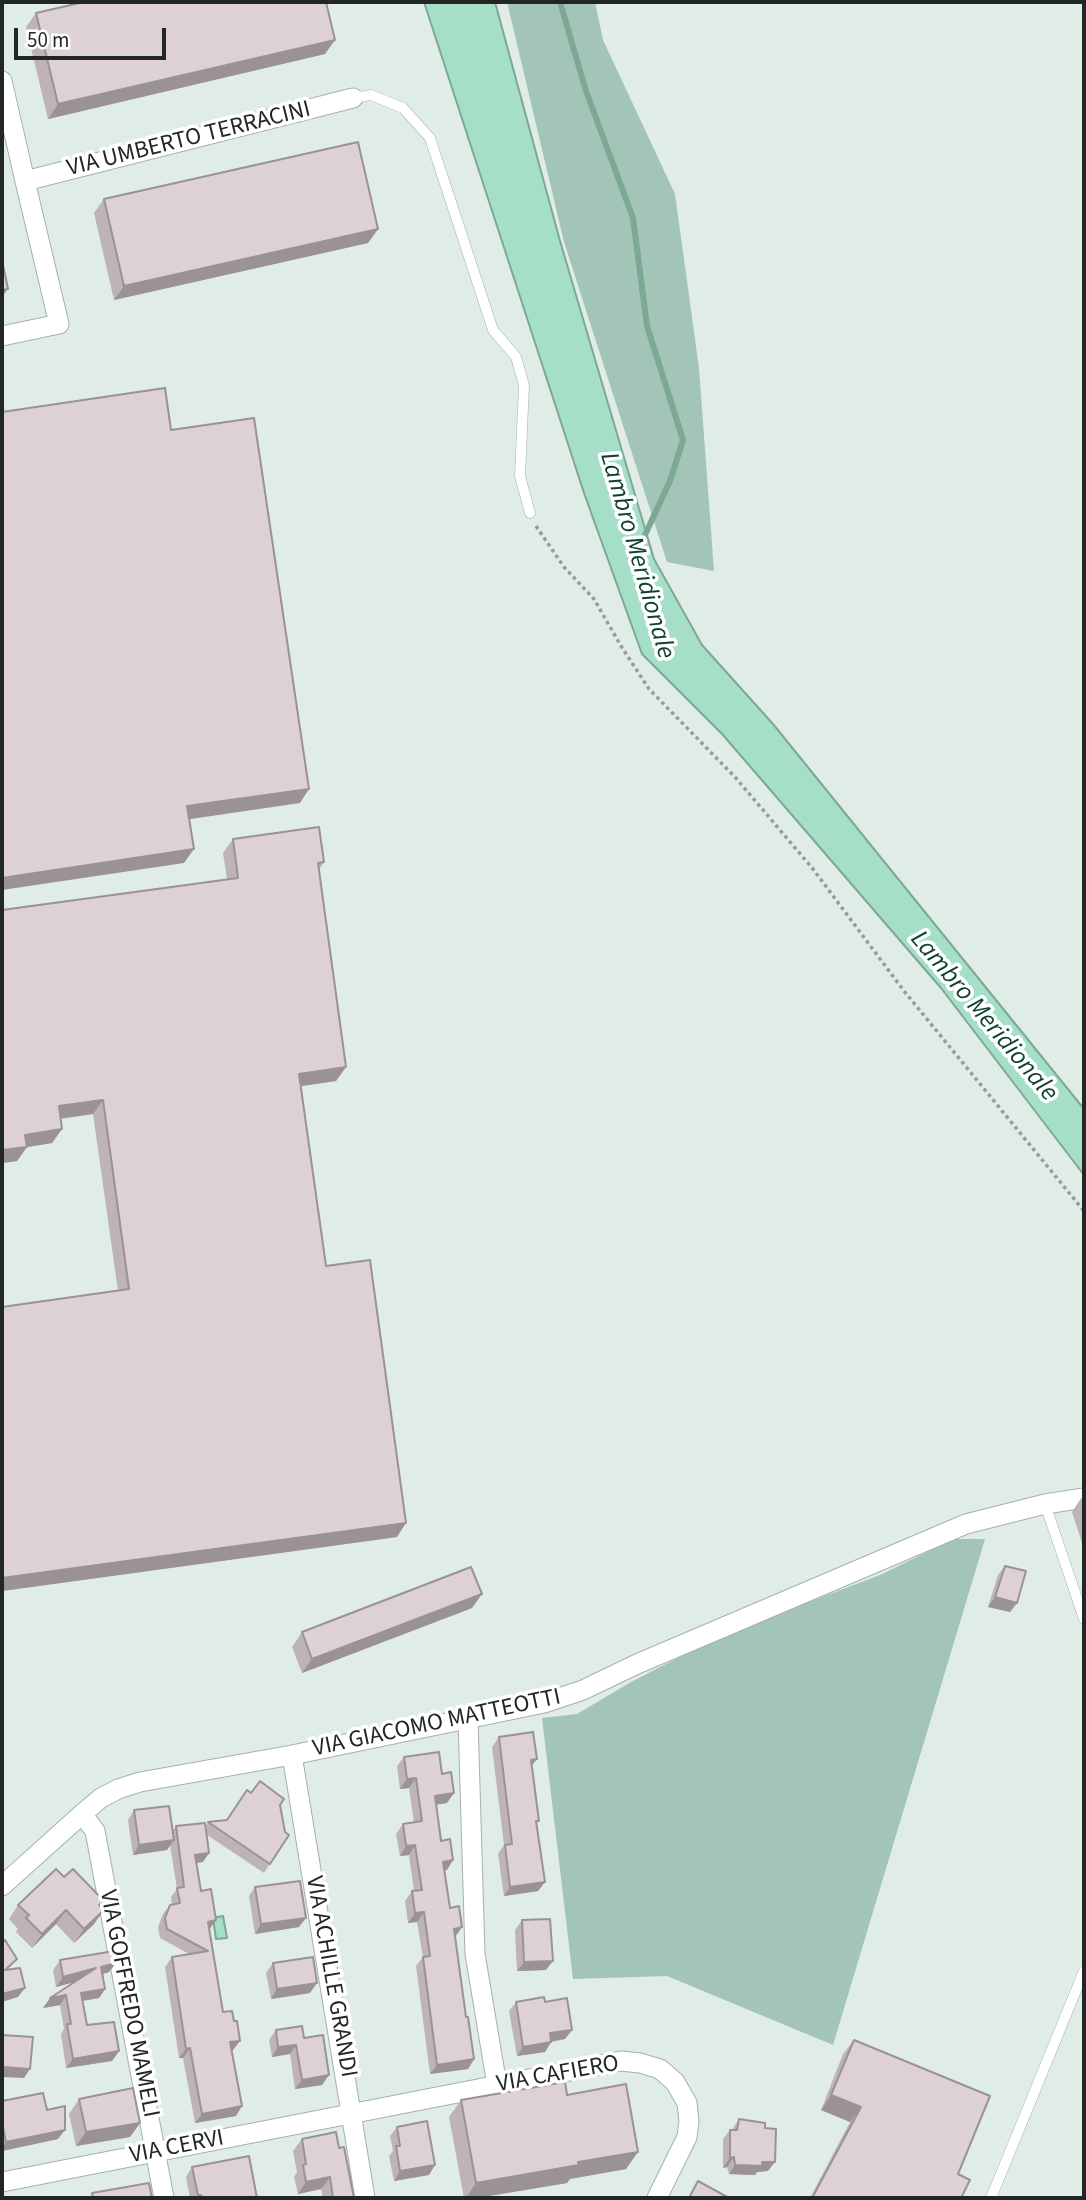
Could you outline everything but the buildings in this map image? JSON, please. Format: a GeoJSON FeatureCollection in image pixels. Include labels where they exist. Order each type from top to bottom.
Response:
{"type":"FeatureCollection","features":[{"type":"Feature","properties":{"kind":"street"},"geometry":{"type":"LineString","coordinates":[[2,81],[59,324],[2,336]]}},
{"type":"Feature","properties":{"kind":"street","name":"VIA UMBERTO TERRACINI"},"geometry":{"type":"LineString","coordinates":[[25,181],[352,98]]}},
{"type":"Feature","properties":{"kind":"street","name":"VIA GIACOMO MATTEOTTI"},"geometry":{"type":"LineString","coordinates":[[2,1886],[82,1814],[118,1788],[544,1703],[583,1690],[637,1664],[966,1524],[1045,1504],[1084,1498]]}},
{"type":"Feature","properties":{"kind":"street"},"geometry":{"type":"LineString","coordinates":[[468,1720],[475,1954],[497,2085]]}},
{"type":"Feature","properties":{"kind":"street","name":"VIA ACHILLE GRANDI"},"geometry":{"type":"LineString","coordinates":[[292,1755],[365,2198]]}},
{"type":"Feature","properties":{"kind":"street","name":"VIA GOFFREDO MAMELI"},"geometry":{"type":"LineString","coordinates":[[82,1814],[95,1831],[164,2198]]}},
{"type":"Feature","properties":{"kind":"street","name":"VIA CAFIERO"},"geometry":{"type":"LineString","coordinates":[[353,2113],[621,2061],[640,2063],[660,2069],[675,2082],[687,2103],[687,2137],[657,2198]]}},
{"type":"Feature","properties":{"kind":"street","name":"VIA CERVI"},"geometry":{"type":"LineString","coordinates":[[2,2182],[353,2113]]}},
{"type":"Feature","properties":{"kind":"lane"},"geometry":{"type":"LineString","coordinates":[[352,98],[371,95],[404,108],[430,138],[493,330],[516,357],[524,385],[520,476],[530,513]]}},
{"type":"Feature","properties":{"kind":"lane"},"geometry":{"type":"LineString","coordinates":[[1045,1504],[1084,1619]]}},
{"type":"Feature","properties":{"kind":"lane"},"geometry":{"type":"LineString","coordinates":[[991,2198],[1084,1971]]}},
{"type":"Feature","properties":{"kind":"path"},"geometry":{"type":"LineString","coordinates":[[530,513],[564,567],[594,598],[649,689],[735,777],[804,859],[904,991],[1084,1211]]}},
{"type":"Feature","properties":{"kind":"shaded area"},"geometry":{"type":"Polygon","coordinates":[[[507,2],[595,2],[603,40],[675,194],[699,368],[714,571],[667,562],[564,242],[507,2]]]}},
{"type":"Feature","properties":{"kind":"shaded area"},"geometry":{"type":"Polygon","coordinates":[[[954,1539],[985,1539],[833,2045],[667,1976],[573,1979],[542,1718],[577,1714],[631,1682],[724,1634],[880,1575],[954,1539]]]}},
{"type":"Feature","properties":{"kind":"water","name":"Lambro Meridionale"},"geometry":{"type":"Polygon","coordinates":[[[424,2],[495,2],[560,241],[654,559],[702,645],[773,724],[1084,1109],[1084,1175],[941,988],[723,735],[642,654],[584,493],[424,2]]]}},
{"type":"Feature","properties":{"kind":"water"},"geometry":{"type":"Polygon","coordinates":[[[223,1916],[227,1938],[216,1939],[213,1918],[223,1916]]]}},
{"type":"Feature","properties":{"kind":"waterway","name":"Lambro Meridionale"},"geometry":{"type":"LineString","coordinates":[[560,2],[586,91],[633,218],[647,326],[683,440],[670,481],[644,537]]}}]}
